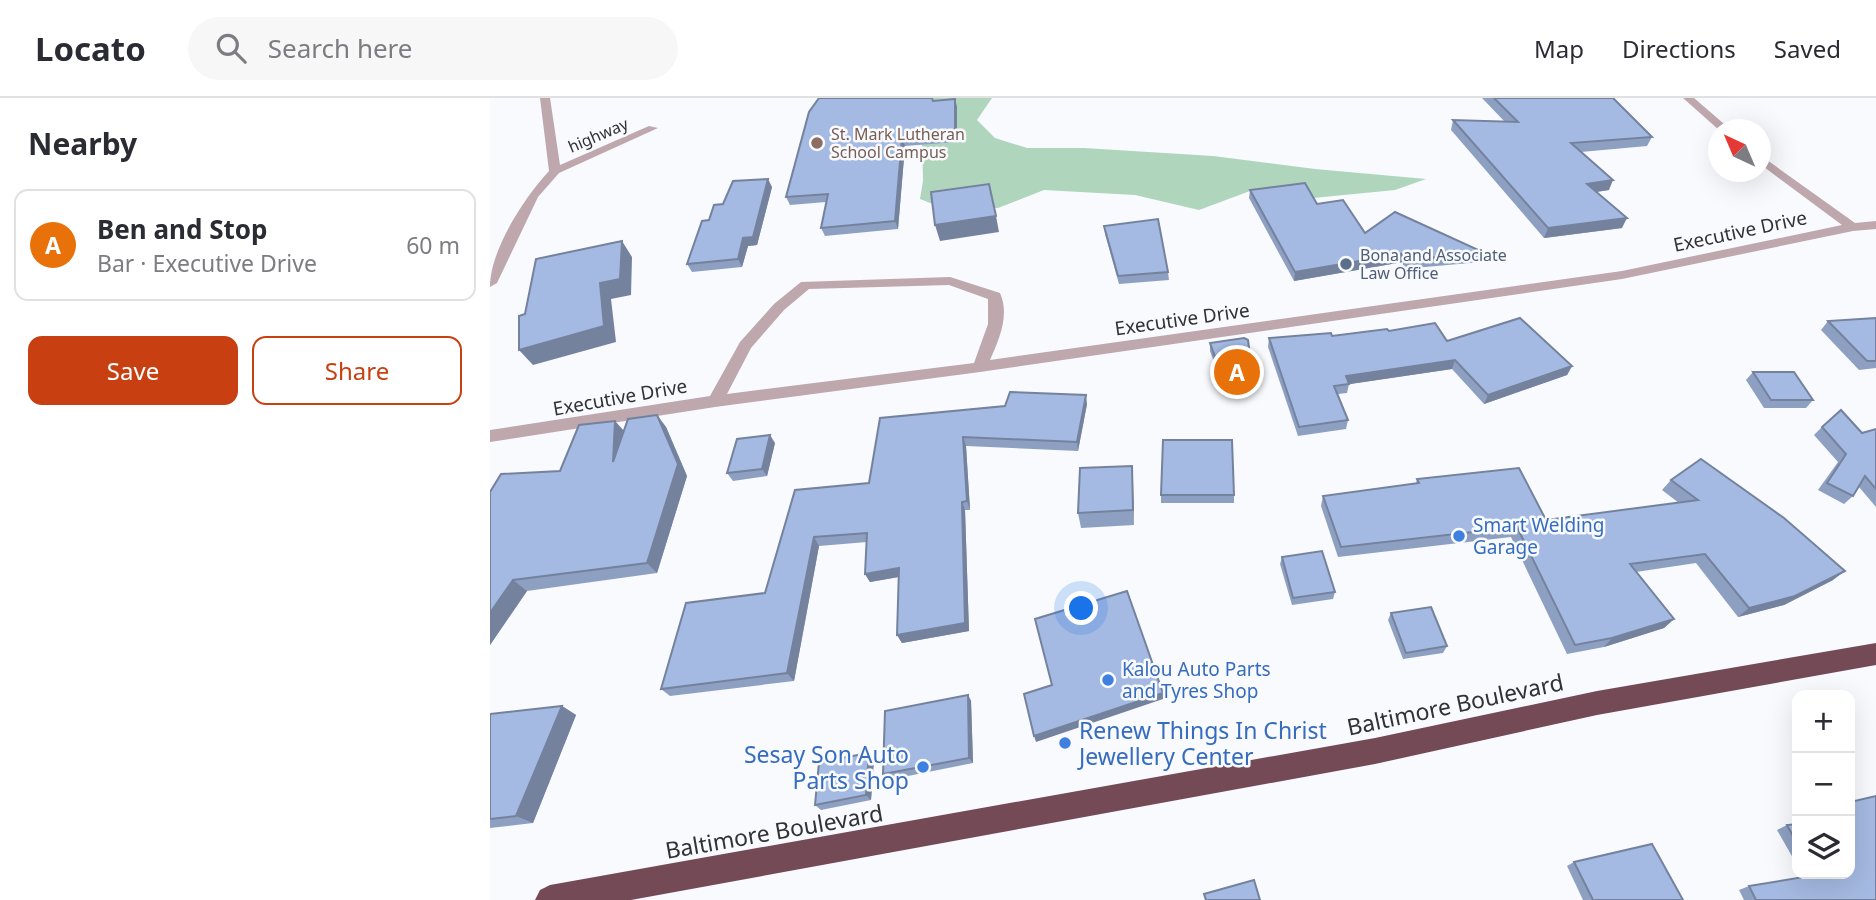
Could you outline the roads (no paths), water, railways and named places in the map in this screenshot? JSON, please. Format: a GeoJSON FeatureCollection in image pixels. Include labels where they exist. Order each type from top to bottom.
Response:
{"type":"FeatureCollection","features":[{"type":"Feature","properties":{"kind":"highway","name":"Baltimore Boulevard"},"geometry":{"type":"LineString","coordinates":[[550,900],[1375,751],[1597,703],[1876,654]]}},
{"type":"Feature","properties":{"kind":"street","name":"highway"},"geometry":{"type":"LineString","coordinates":[[545,98],[555,170]]}},
{"type":"Feature","properties":{"kind":"street"},"geometry":{"type":"LineString","coordinates":[[1688,98],[1713,119]]}},
{"type":"Feature","properties":{"kind":"street","name":"highway"},"geometry":{"type":"LineString","coordinates":[[490,283],[533,196],[555,170],[653,128]]}},
{"type":"Feature","properties":{"kind":"street"},"geometry":{"type":"LineString","coordinates":[[1771,167],[1853,227]]}},
{"type":"Feature","properties":{"kind":"street","name":"Executive Drive"},"geometry":{"type":"LineString","coordinates":[[490,436],[715,401],[980,367],[1622,275],[1853,227],[1876,225]]}},
{"type":"Feature","properties":{"kind":"street"},"geometry":{"type":"LineString","coordinates":[[715,401],[745,345],[779,307],[806,285],[950,281],[995,296],[998,309],[996,330],[980,367]]}},
{"type":"Feature","properties":{"kind":"place","name":"St. Mark Lutheran School Campus"},"geometry":{"type":"Point","coordinates":[817,143]}},
{"type":"Feature","properties":{"kind":"place","name":"Bona and Associate Law Office"},"geometry":{"type":"Point","coordinates":[1346,264]}},
{"type":"Feature","properties":{"kind":"place","name":"Ben and Stop"},"geometry":{"type":"Point","coordinates":[1237,372]}},
{"type":"Feature","properties":{"kind":"place","name":"Smart Welding Garage"},"geometry":{"type":"Point","coordinates":[1459,536]}},
{"type":"Feature","properties":{"kind":"place","name":"Kalou Auto Parts and Tyres Shop"},"geometry":{"type":"Point","coordinates":[1108,680]}},
{"type":"Feature","properties":{"kind":"place","name":"Renew Things In Christ Jewellery Center"},"geometry":{"type":"Point","coordinates":[1065,743]}},
{"type":"Feature","properties":{"kind":"place","name":"Sesay Son Auto Parts Shop"},"geometry":{"type":"Point","coordinates":[923,767]}}]}
